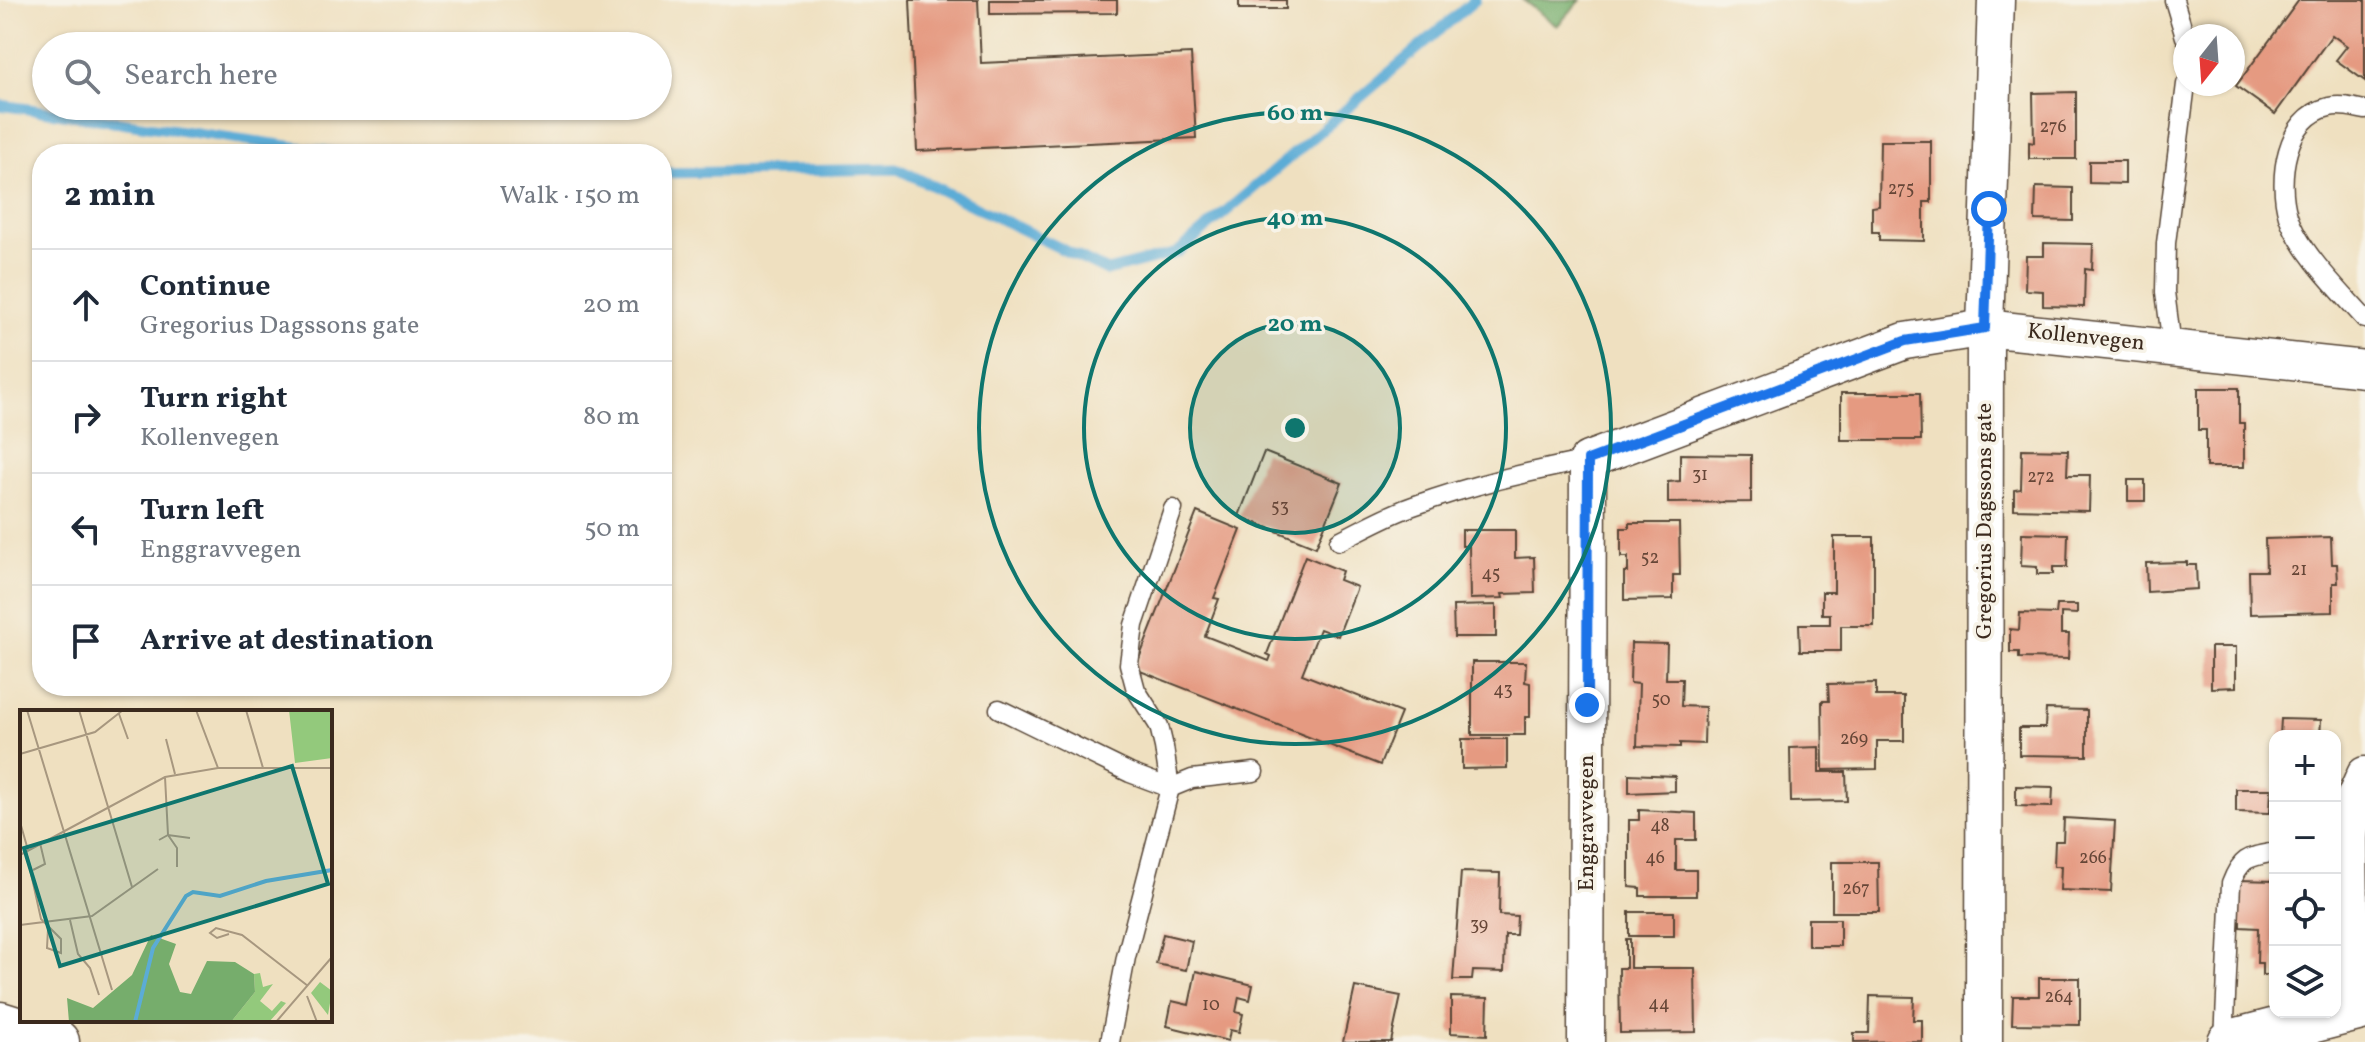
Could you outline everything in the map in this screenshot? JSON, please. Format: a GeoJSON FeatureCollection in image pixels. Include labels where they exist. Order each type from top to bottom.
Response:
{"type":"FeatureCollection","features":[{"type":"Feature","properties":{"kind":"street","name":"Gregorius Dagssons gate"},"geometry":{"type":"LineString","coordinates":[[1984,1042],[1985,328],[1996,0]]}},
{"type":"Feature","properties":{"kind":"street","name":"Kollenvegen"},"geometry":{"type":"LineString","coordinates":[[1588,460],[1905,341],[1985,328],[2365,369]]}},
{"type":"Feature","properties":{"kind":"street","name":"Enggravvegen"},"geometry":{"type":"LineString","coordinates":[[1586,1042],[1588,460]]}},
{"type":"Feature","properties":{"kind":"street"},"geometry":{"type":"LineString","coordinates":[[2227,1042],[2348,1018],[2350,911],[2342,840],[2365,775]]}},
{"type":"Feature","properties":{"kind":"street"},"geometry":{"type":"LineString","coordinates":[[0,1024],[57,1042]]}},
{"type":"Feature","properties":{"kind":"lane"},"geometry":{"type":"LineString","coordinates":[[2174,0],[2181,24]]}},
{"type":"Feature","properties":{"kind":"lane"},"geometry":{"type":"LineString","coordinates":[[2172,346],[2165,292],[2166,243],[2184,96]]}},
{"type":"Feature","properties":{"kind":"lane"},"geometry":{"type":"LineString","coordinates":[[2365,110],[2329,107],[2312,114],[2298,130],[2288,149],[2284,194],[2288,217],[2304,247],[2365,319]]}},
{"type":"Feature","properties":{"kind":"lane"},"geometry":{"type":"LineString","coordinates":[[1339,541],[1410,507],[1460,490],[1588,460]]}},
{"type":"Feature","properties":{"kind":"lane"},"geometry":{"type":"LineString","coordinates":[[1110,1042],[1126,957],[1170,788],[1159,726],[1136,690],[1129,664],[1134,625],[1173,509]]}},
{"type":"Feature","properties":{"kind":"lane"},"geometry":{"type":"LineString","coordinates":[[999,709],[1130,773],[1170,788],[1192,779],[1254,772]]}},
{"type":"Feature","properties":{"kind":"lane"},"geometry":{"type":"LineString","coordinates":[[2227,1042],[2231,884],[2238,865],[2253,856],[2269,853]]}},
{"type":"Feature","properties":{"kind":"green space"},"geometry":{"type":"Polygon","coordinates":[[[1523,0],[1581,0],[1557,26],[1523,0]]]}},
{"type":"Feature","properties":{"kind":"building"},"geometry":{"type":"Polygon","coordinates":[[[910,0],[978,0],[981,63],[1191,54],[1196,138],[917,151],[910,0]]]}},
{"type":"Feature","properties":{"kind":"building"},"geometry":{"type":"Polygon","coordinates":[[[990,0],[1117,0],[1117,13],[990,14],[990,0]]]}},
{"type":"Feature","properties":{"kind":"building"},"geometry":{"type":"Polygon","coordinates":[[[1239,0],[1286,0],[1286,9],[1239,9],[1239,0]]]}},
{"type":"Feature","properties":{"kind":"building"},"geometry":{"type":"Polygon","coordinates":[[[2299,0],[2365,0],[2365,81],[2336,60],[2347,46],[2332,35],[2275,114],[2245,92],[2245,74],[2299,0]]]}},
{"type":"Feature","properties":{"kind":"building"},"geometry":{"type":"Polygon","coordinates":[[[2076,92],[2076,159],[2029,159],[2029,142],[2034,143],[2033,93],[2076,92]]]}},
{"type":"Feature","properties":{"kind":"building"},"geometry":{"type":"Polygon","coordinates":[[[1880,141],[1931,141],[1931,202],[1924,202],[1924,241],[1879,240],[1879,232],[1872,232],[1872,207],[1879,206],[1880,141]]]}},
{"type":"Feature","properties":{"kind":"building"},"geometry":{"type":"Polygon","coordinates":[[[2089,161],[2125,161],[2125,184],[2089,183],[2089,161]]]}},
{"type":"Feature","properties":{"kind":"building"},"geometry":{"type":"Polygon","coordinates":[[[2036,187],[2073,188],[2073,221],[2035,220],[2036,187]]]}},
{"type":"Feature","properties":{"kind":"building"},"geometry":{"type":"Polygon","coordinates":[[[2044,243],[2093,244],[2092,270],[2085,269],[2084,307],[2043,306],[2043,291],[2025,290],[2026,256],[2044,256],[2044,243]]]}},
{"type":"Feature","properties":{"kind":"building"},"geometry":{"type":"Polygon","coordinates":[[[2198,388],[2239,388],[2239,423],[2244,423],[2244,467],[2206,467],[2206,430],[2198,430],[2198,388]]]}},
{"type":"Feature","properties":{"kind":"building"},"geometry":{"type":"Polygon","coordinates":[[[1841,393],[1920,393],[1921,440],[1841,440],[1841,393]]]}},
{"type":"Feature","properties":{"kind":"building"},"geometry":{"type":"Polygon","coordinates":[[[2022,449],[2068,450],[2067,475],[2090,475],[2089,511],[2014,509],[2014,490],[2021,489],[2022,449]]]}},
{"type":"Feature","properties":{"kind":"building"},"geometry":{"type":"Polygon","coordinates":[[[1264,452],[1342,483],[1316,547],[1239,516],[1264,452]]]}},
{"type":"Feature","properties":{"kind":"building"},"geometry":{"type":"Polygon","coordinates":[[[1680,454],[1751,455],[1751,502],[1668,503],[1668,482],[1680,481],[1680,454]]]}},
{"type":"Feature","properties":{"kind":"building"},"geometry":{"type":"Polygon","coordinates":[[[2128,480],[2145,480],[2145,501],[2128,501],[2128,480]]]}},
{"type":"Feature","properties":{"kind":"building"},"geometry":{"type":"Polygon","coordinates":[[[1197,512],[1241,530],[1214,598],[1219,599],[1205,636],[1269,661],[1271,656],[1267,654],[1305,556],[1342,571],[1339,580],[1357,587],[1338,636],[1320,629],[1302,674],[1401,713],[1380,765],[1135,669],[1197,512]]]}},
{"type":"Feature","properties":{"kind":"building"},"geometry":{"type":"Polygon","coordinates":[[[1629,523],[1679,523],[1680,575],[1673,575],[1673,599],[1624,600],[1624,572],[1628,572],[1628,557],[1621,557],[1621,528],[1629,528],[1629,523]]]}},
{"type":"Feature","properties":{"kind":"building"},"geometry":{"type":"Polygon","coordinates":[[[1462,530],[1515,530],[1515,558],[1534,557],[1535,593],[1470,599],[1469,546],[1462,546],[1462,530]]]}},
{"type":"Feature","properties":{"kind":"building"},"geometry":{"type":"Polygon","coordinates":[[[2022,533],[2068,534],[2067,567],[2053,567],[2053,574],[2037,574],[2037,567],[2021,566],[2022,533]]]}},
{"type":"Feature","properties":{"kind":"building"},"geometry":{"type":"Polygon","coordinates":[[[1834,537],[1874,537],[1874,626],[1841,626],[1841,651],[1800,651],[1799,624],[1830,624],[1830,614],[1822,614],[1822,592],[1834,592],[1834,537]]]}},
{"type":"Feature","properties":{"kind":"building"},"geometry":{"type":"Polygon","coordinates":[[[2331,537],[2332,564],[2337,564],[2338,583],[2333,583],[2333,612],[2250,614],[2249,571],[2266,571],[2265,539],[2331,537]]]}},
{"type":"Feature","properties":{"kind":"building"},"geometry":{"type":"Polygon","coordinates":[[[2187,562],[2187,565],[2196,565],[2197,589],[2147,592],[2146,563],[2187,562]]]}},
{"type":"Feature","properties":{"kind":"building"},"geometry":{"type":"Polygon","coordinates":[[[1496,605],[1496,637],[1454,637],[1453,606],[1496,605]]]}},
{"type":"Feature","properties":{"kind":"building"},"geometry":{"type":"Polygon","coordinates":[[[2057,605],[2077,605],[2077,614],[2061,613],[2061,634],[2069,634],[2068,659],[2019,658],[2019,652],[2010,652],[2010,629],[2019,630],[2020,613],[2056,614],[2057,605]]]}},
{"type":"Feature","properties":{"kind":"building"},"geometry":{"type":"Polygon","coordinates":[[[1631,643],[1667,644],[1666,679],[1682,679],[1681,706],[1705,707],[1704,744],[1637,746],[1639,684],[1630,683],[1631,643]]]}},
{"type":"Feature","properties":{"kind":"building"},"geometry":{"type":"Polygon","coordinates":[[[2211,647],[2236,647],[2236,687],[2211,688],[2211,647]]]}},
{"type":"Feature","properties":{"kind":"building"},"geometry":{"type":"Polygon","coordinates":[[[1472,662],[1526,662],[1525,682],[1530,683],[1530,717],[1525,717],[1525,735],[1472,735],[1472,662]]]}},
{"type":"Feature","properties":{"kind":"building"},"geometry":{"type":"Polygon","coordinates":[[[1876,683],[1876,696],[1904,696],[1904,741],[1877,741],[1877,769],[1823,770],[1822,701],[1829,701],[1828,684],[1876,683]]]}},
{"type":"Feature","properties":{"kind":"building"},"geometry":{"type":"Polygon","coordinates":[[[2046,709],[2087,710],[2087,756],[2019,755],[2019,728],[2045,728],[2046,709]]]}},
{"type":"Feature","properties":{"kind":"building"},"geometry":{"type":"Polygon","coordinates":[[[2281,719],[2321,720],[2320,730],[2280,730],[2281,719]]]}},
{"type":"Feature","properties":{"kind":"building"},"geometry":{"type":"Polygon","coordinates":[[[1462,739],[1507,739],[1507,768],[1462,769],[1462,739]]]}},
{"type":"Feature","properties":{"kind":"building"},"geometry":{"type":"Polygon","coordinates":[[[1819,747],[1819,772],[1846,772],[1847,801],[1791,802],[1790,748],[1819,747]]]}},
{"type":"Feature","properties":{"kind":"building"},"geometry":{"type":"Polygon","coordinates":[[[1629,774],[1675,776],[1675,791],[1629,793],[1629,774]]]}},
{"type":"Feature","properties":{"kind":"building"},"geometry":{"type":"Polygon","coordinates":[[[2016,786],[2053,787],[2052,807],[2016,806],[2016,786]]]}},
{"type":"Feature","properties":{"kind":"building"},"geometry":{"type":"Polygon","coordinates":[[[2236,789],[2269,789],[2269,813],[2236,812],[2236,789]]]}},
{"type":"Feature","properties":{"kind":"building"},"geometry":{"type":"Polygon","coordinates":[[[1639,810],[1696,813],[1696,840],[1676,840],[1676,870],[1696,870],[1696,896],[1640,896],[1640,888],[1629,887],[1629,820],[1639,820],[1639,810]]]}},
{"type":"Feature","properties":{"kind":"building"},"geometry":{"type":"Polygon","coordinates":[[[2064,818],[2115,821],[2111,892],[2060,890],[2061,866],[2054,866],[2055,841],[2063,841],[2064,818]]]}},
{"type":"Feature","properties":{"kind":"building"},"geometry":{"type":"Polygon","coordinates":[[[1832,862],[1878,862],[1879,912],[1832,912],[1832,862]]]}},
{"type":"Feature","properties":{"kind":"building"},"geometry":{"type":"Polygon","coordinates":[[[1461,872],[1500,873],[1499,915],[1517,916],[1516,935],[1505,935],[1504,972],[1473,971],[1472,980],[1453,980],[1461,872]]]}},
{"type":"Feature","properties":{"kind":"building"},"geometry":{"type":"Polygon","coordinates":[[[2239,880],[2269,881],[2269,975],[2262,975],[2262,963],[2257,963],[2258,928],[2240,927],[2239,880]]]}},
{"type":"Feature","properties":{"kind":"building"},"geometry":{"type":"Polygon","coordinates":[[[1629,912],[1674,912],[1674,936],[1629,936],[1629,912]]]}},
{"type":"Feature","properties":{"kind":"building"},"geometry":{"type":"Polygon","coordinates":[[[1808,919],[1840,919],[1840,946],[1808,946],[1808,919]]]}},
{"type":"Feature","properties":{"kind":"building"},"geometry":{"type":"Polygon","coordinates":[[[1163,934],[1192,941],[1186,970],[1156,964],[1163,934]]]}},
{"type":"Feature","properties":{"kind":"building"},"geometry":{"type":"Polygon","coordinates":[[[1626,939],[1630,939],[1630,968],[1695,968],[1696,1032],[1620,1033],[1619,968],[1626,968],[1626,939]]]}},
{"type":"Feature","properties":{"kind":"building"},"geometry":{"type":"Polygon","coordinates":[[[1196,971],[1253,985],[1250,1000],[1239,997],[1236,1012],[1243,1014],[1239,1032],[1230,1030],[1228,1041],[1167,1026],[1172,1001],[1189,1005],[1196,971]]]}},
{"type":"Feature","properties":{"kind":"building"},"geometry":{"type":"Polygon","coordinates":[[[2039,978],[2080,978],[2080,1025],[2012,1024],[2013,996],[2039,996],[2039,978]]]}},
{"type":"Feature","properties":{"kind":"building"},"geometry":{"type":"Polygon","coordinates":[[[1355,987],[1401,996],[1391,1042],[1343,1042],[1355,987]]]}},
{"type":"Feature","properties":{"kind":"building"},"geometry":{"type":"Polygon","coordinates":[[[1870,996],[1914,997],[1913,1020],[1922,1020],[1922,1041],[1854,1042],[1854,1033],[1869,1033],[1870,996]]]}},
{"type":"Feature","properties":{"kind":"building"},"geometry":{"type":"Polygon","coordinates":[[[1451,997],[1488,998],[1487,1035],[1451,1033],[1451,997]]]}},
{"type":"Feature","properties":{"kind":"waterway"},"geometry":{"type":"LineString","coordinates":[[672,173],[898,169],[1107,271],[1177,253],[1475,0]]}},
{"type":"Feature","properties":{"kind":"waterway"},"geometry":{"type":"LineString","coordinates":[[0,105],[32,110]]}},
{"type":"Feature","properties":{"kind":"waterway"},"geometry":{"type":"LineString","coordinates":[[106,120],[275,144]]}},
{"type":"Feature","properties":{"kind":"route"},"geometry":{"type":"LineString","coordinates":[[1587,705],[1588,460],[1905,341],[1985,328],[1989,209]]}}]}
